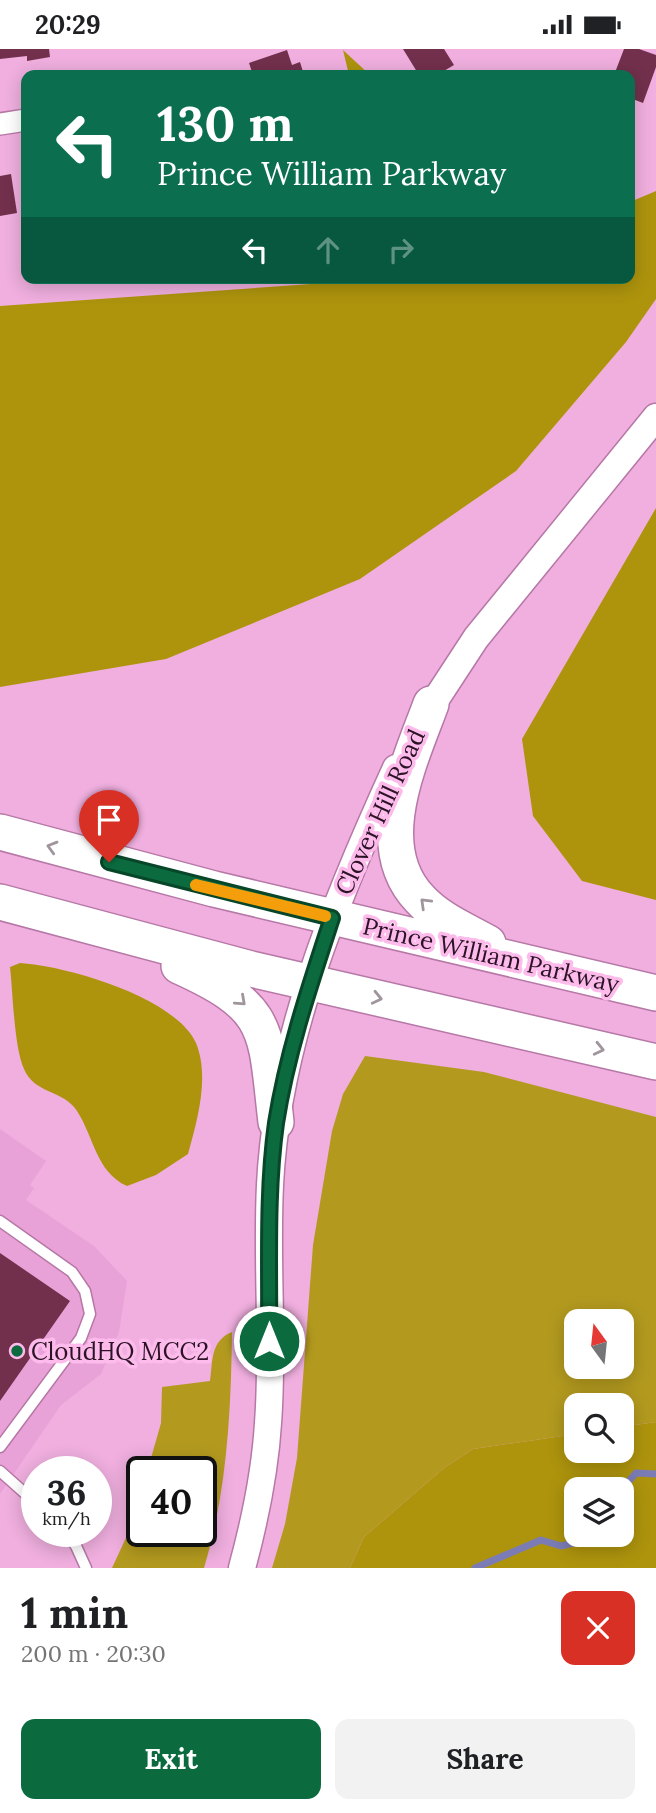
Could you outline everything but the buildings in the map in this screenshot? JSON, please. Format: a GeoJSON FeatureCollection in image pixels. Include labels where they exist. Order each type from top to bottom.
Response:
{"type":"FeatureCollection","features":[{"type":"Feature","properties":{"kind":"highway"},"geometry":{"type":"LineString","coordinates":[[431,705],[404,777],[396,826],[401,864],[418,897],[430,909],[525,963]]}},
{"type":"Feature","properties":{"kind":"highway","name":"Prince William Parkway"},"geometry":{"type":"LineString","coordinates":[[0,832],[332,918],[656,993]]}},
{"type":"Feature","properties":{"kind":"highway"},"geometry":{"type":"LineString","coordinates":[[0,902],[310,983],[656,1062]]}},
{"type":"Feature","properties":{"kind":"highway"},"geometry":{"type":"LineString","coordinates":[[93,928],[209,980],[249,1007],[264,1036],[276,1122]]}},
{"type":"Feature","properties":{"kind":"street"},"geometry":{"type":"LineString","coordinates":[[0,124],[21,121]]}},
{"type":"Feature","properties":{"kind":"street","name":"Clover Hill Road"},"geometry":{"type":"LineString","coordinates":[[242,1568],[264,1473],[269,1420],[270,1185],[276,1122],[310,983],[332,918],[398,763],[431,705],[476,638],[656,417]]}},
{"type":"Feature","properties":{"kind":"lane"},"geometry":{"type":"LineString","coordinates":[[0,1221],[72,1272],[85,1291],[90,1314],[81,1338],[0,1447]]}},
{"type":"Feature","properties":{"kind":"lane"},"geometry":{"type":"LineString","coordinates":[[0,1471],[21,1490]]}},
{"type":"Feature","properties":{"kind":"lane"},"geometry":{"type":"LineString","coordinates":[[76,1547],[86,1568]]}},
{"type":"Feature","properties":{"kind":"shaded area"},"geometry":{"type":"Polygon","coordinates":[[[343,50],[365,70],[348,70],[343,50]]]}},
{"type":"Feature","properties":{"kind":"shaded area"},"geometry":{"type":"Polygon","coordinates":[[[656,191],[656,299],[626,342],[516,471],[360,579],[166,659],[0,687],[0,306],[311,284],[635,284],[635,200],[656,191]]]}},
{"type":"Feature","properties":{"kind":"shaded area"},"geometry":{"type":"Polygon","coordinates":[[[656,508],[656,900],[582,881],[533,816],[522,739],[656,508]]]}},
{"type":"Feature","properties":{"kind":"shaded area"},"geometry":{"type":"Polygon","coordinates":[[[20,963],[64,970],[118,987],[143,998],[184,1026],[196,1043],[202,1070],[201,1099],[188,1154],[156,1175],[127,1186],[108,1172],[77,1111],[65,1099],[35,1083],[24,1069],[16,1034],[10,967],[20,963]]]}},
{"type":"Feature","properties":{"kind":"shaded area"},"geometry":{"type":"Polygon","coordinates":[[[365,1056],[484,1072],[656,1117],[656,1422],[634,1425],[634,1393],[564,1393],[564,1436],[473,1449],[444,1468],[364,1537],[350,1568],[272,1568],[285,1524],[297,1458],[313,1245],[332,1131],[343,1094],[365,1056]]]}},
{"type":"Feature","properties":{"kind":"shaded area"},"geometry":{"type":"Polygon","coordinates":[[[0,1129],[46,1161],[30,1185],[34,1188],[26,1200],[94,1246],[127,1281],[119,1332],[101,1374],[61,1405],[26,1456],[21,1456],[21,1463],[0,1494],[0,1129]]]}},
{"type":"Feature","properties":{"kind":"shaded area"},"geometry":{"type":"Polygon","coordinates":[[[232,1332],[226,1451],[217,1515],[217,1456],[152,1456],[161,1423],[162,1387],[210,1381],[216,1346],[232,1332]]]}},
{"type":"Feature","properties":{"kind":"shaded area"},"geometry":{"type":"Polygon","coordinates":[[[656,1422],[656,1568],[350,1568],[364,1537],[444,1468],[473,1449],[564,1436],[564,1463],[634,1463],[634,1425],[656,1422]]]}},
{"type":"Feature","properties":{"kind":"shaded area"},"geometry":{"type":"Polygon","coordinates":[[[126,1538],[126,1547],[210,1547],[204,1568],[112,1568],[126,1538]]]}},
{"type":"Feature","properties":{"kind":"waterway"},"geometry":{"type":"LineString","coordinates":[[632,1477],[636,1473],[656,1474]]}},
{"type":"Feature","properties":{"kind":"waterway"},"geometry":{"type":"LineString","coordinates":[[475,1568],[541,1540],[564,1545]]}},
{"type":"Feature","properties":{"kind":"slow traffic"},"geometry":{"type":"LineString","coordinates":[[196,885],[325,916]]}},
{"type":"Feature","properties":{"kind":"place","name":"CloudHQ MCC2"},"geometry":{"type":"Point","coordinates":[17,1351]}},
{"type":"Feature","properties":{"kind":"route"},"geometry":{"type":"LineString","coordinates":[[109,862],[332,918],[310,983],[276,1122],[270,1185],[269,1341]]}}]}
